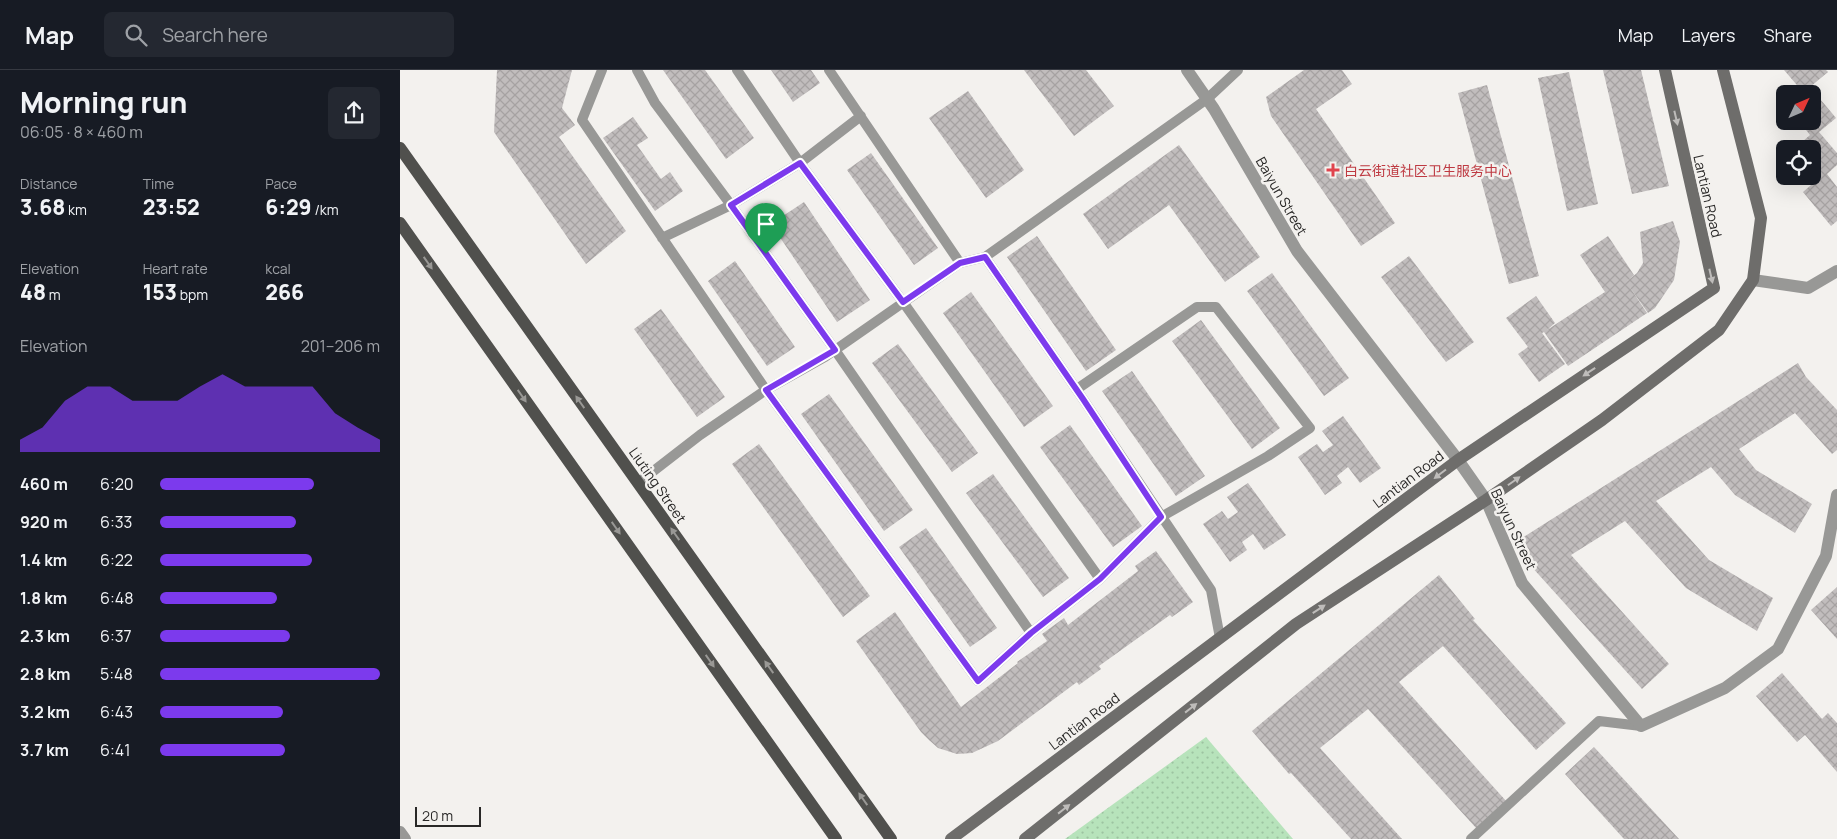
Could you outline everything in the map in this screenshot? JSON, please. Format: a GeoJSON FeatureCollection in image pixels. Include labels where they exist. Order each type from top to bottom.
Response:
{"type":"FeatureCollection","features":[{"type":"Feature","properties":{"kind":"main road","name":"Liuting Street"},"geometry":{"type":"LineString","coordinates":[[400,148],[891,839]]}},
{"type":"Feature","properties":{"kind":"main road"},"geometry":{"type":"LineString","coordinates":[[400,223],[836,839]]}},
{"type":"Feature","properties":{"kind":"street","name":"Baiyun Street"},"geometry":{"type":"LineString","coordinates":[[1187,70],[1207,100],[1297,251],[1458,460],[1486,500],[1522,583],[1641,726]]}},
{"type":"Feature","properties":{"kind":"street","name":"Lantian Road"},"geometry":{"type":"LineString","coordinates":[[951,839],[1458,460],[1714,288],[1665,70]]}},
{"type":"Feature","properties":{"kind":"street"},"geometry":{"type":"LineString","coordinates":[[1025,839],[1296,624],[1486,500],[1602,420],[1719,330],[1753,280],[1761,218],[1723,70]]}},
{"type":"Feature","properties":{"kind":"street"},"geometry":{"type":"LineString","coordinates":[[1753,280],[1808,288],[1837,271]]}},
{"type":"Feature","properties":{"kind":"street"},"geometry":{"type":"LineString","coordinates":[[1641,726],[1725,688],[1778,649],[1826,556],[1837,495]]}},
{"type":"Feature","properties":{"kind":"street"},"geometry":{"type":"LineString","coordinates":[[400,832],[405,839]]}},
{"type":"Feature","properties":{"kind":"lane"},"geometry":{"type":"LineString","coordinates":[[602,70],[582,120],[766,390],[978,681],[1031,633],[1100,579],[1161,517],[1268,456],[1310,428],[1216,307],[1197,307],[1076,390]]}},
{"type":"Feature","properties":{"kind":"lane"},"geometry":{"type":"LineString","coordinates":[[637,70],[655,103],[835,350],[1031,633]]}},
{"type":"Feature","properties":{"kind":"lane"},"geometry":{"type":"LineString","coordinates":[[737,70],[800,163],[903,302],[1100,579]]}},
{"type":"Feature","properties":{"kind":"lane"},"geometry":{"type":"LineString","coordinates":[[829,70],[960,263]]}},
{"type":"Feature","properties":{"kind":"lane"},"geometry":{"type":"LineString","coordinates":[[638,483],[700,435],[766,390],[835,350],[960,263],[985,257],[1207,100],[1238,70]]}},
{"type":"Feature","properties":{"kind":"lane"},"geometry":{"type":"LineString","coordinates":[[662,238],[731,205],[800,163],[861,116]]}},
{"type":"Feature","properties":{"kind":"lane"},"geometry":{"type":"LineString","coordinates":[[985,257],[1211,590],[1220,638]]}},
{"type":"Feature","properties":{"kind":"lane"},"geometry":{"type":"LineString","coordinates":[[1471,839],[1599,721],[1641,726]]}},
{"type":"Feature","properties":{"kind":"green space"},"geometry":{"type":"Polygon","coordinates":[[[1206,737],[1293,839],[1065,839],[1206,737]]]}},
{"type":"Feature","properties":{"kind":"building"},"geometry":{"type":"Polygon","coordinates":[[[497,70],[572,70],[562,108],[575,125],[559,137],[626,231],[586,264],[494,132],[497,70]]]}},
{"type":"Feature","properties":{"kind":"building"},"geometry":{"type":"Polygon","coordinates":[[[663,70],[705,70],[754,138],[726,159],[663,70]]]}},
{"type":"Feature","properties":{"kind":"building"},"geometry":{"type":"Polygon","coordinates":[[[771,70],[811,70],[820,83],[793,102],[771,70]]]}},
{"type":"Feature","properties":{"kind":"building"},"geometry":{"type":"Polygon","coordinates":[[[1024,70],[1086,70],[1114,106],[1074,136],[1024,70]]]}},
{"type":"Feature","properties":{"kind":"building","name":"白云街道社区卫生服务中心"},"geometry":{"type":"Polygon","coordinates":[[[1304,70],[1342,70],[1352,84],[1316,109],[1395,223],[1361,246],[1271,116],[1266,97],[1304,70]]]}},
{"type":"Feature","properties":{"kind":"building"},"geometry":{"type":"Polygon","coordinates":[[[1603,70],[1641,70],[1669,186],[1632,194],[1603,70]]]}},
{"type":"Feature","properties":{"kind":"building"},"geometry":{"type":"Polygon","coordinates":[[[1784,70],[1826,70],[1828,72],[1812,85],[1797,85],[1784,70]]]}},
{"type":"Feature","properties":{"kind":"building"},"geometry":{"type":"Polygon","coordinates":[[[1569,72],[1598,204],[1567,211],[1538,78],[1569,72]]]}},
{"type":"Feature","properties":{"kind":"building"},"geometry":{"type":"Polygon","coordinates":[[[1487,85],[1539,276],[1509,284],[1458,93],[1487,85]]]}},
{"type":"Feature","properties":{"kind":"building"},"geometry":{"type":"Polygon","coordinates":[[[968,91],[1024,170],[986,198],[929,118],[968,91]]]}},
{"type":"Feature","properties":{"kind":"building"},"geometry":{"type":"Polygon","coordinates":[[[1821,100],[1836,118],[1819,132],[1837,153],[1837,165],[1827,174],[1837,187],[1837,221],[1831,226],[1803,192],[1811,185],[1821,185],[1821,140],[1804,140],[1810,135],[1806,130],[1821,130],[1821,100]]]}},
{"type":"Feature","properties":{"kind":"building"},"geometry":{"type":"Polygon","coordinates":[[[633,117],[648,138],[637,145],[661,179],[670,172],[683,191],[655,211],[603,138],[633,117]]]}},
{"type":"Feature","properties":{"kind":"building"},"geometry":{"type":"Polygon","coordinates":[[[1179,145],[1260,257],[1225,282],[1169,205],[1108,249],[1083,214],[1179,145]]]}},
{"type":"Feature","properties":{"kind":"building"},"geometry":{"type":"Polygon","coordinates":[[[871,153],[938,248],[914,265],[847,170],[871,153]]]}},
{"type":"Feature","properties":{"kind":"building"},"geometry":{"type":"Polygon","coordinates":[[[804,202],[870,300],[837,322],[771,224],[804,202]]]}},
{"type":"Feature","properties":{"kind":"building"},"geometry":{"type":"Polygon","coordinates":[[[1673,221],[1680,242],[1674,280],[1655,308],[1648,313],[1629,286],[1647,313],[1568,366],[1544,332],[1542,333],[1565,364],[1539,382],[1518,354],[1528,347],[1506,318],[1536,296],[1555,323],[1547,330],[1605,292],[1580,255],[1608,236],[1634,275],[1626,282],[1637,273],[1643,263],[1640,232],[1673,221]]]}},
{"type":"Feature","properties":{"kind":"building"},"geometry":{"type":"Polygon","coordinates":[[[1037,236],[1116,350],[1086,371],[1007,257],[1037,236]]]}},
{"type":"Feature","properties":{"kind":"building"},"geometry":{"type":"Polygon","coordinates":[[[1409,256],[1474,342],[1446,362],[1381,277],[1409,256]]]}},
{"type":"Feature","properties":{"kind":"building"},"geometry":{"type":"Polygon","coordinates":[[[735,261],[795,347],[767,366],[708,281],[735,261]]]}},
{"type":"Feature","properties":{"kind":"building"},"geometry":{"type":"Polygon","coordinates":[[[1272,273],[1349,378],[1324,396],[1247,291],[1272,273]]]}},
{"type":"Feature","properties":{"kind":"building"},"geometry":{"type":"Polygon","coordinates":[[[971,292],[1053,406],[1024,427],[943,313],[971,292]]]}},
{"type":"Feature","properties":{"kind":"building"},"geometry":{"type":"Polygon","coordinates":[[[661,309],[725,397],[697,417],[634,329],[661,309]]]}},
{"type":"Feature","properties":{"kind":"building"},"geometry":{"type":"Polygon","coordinates":[[[1201,320],[1280,428],[1252,449],[1172,341],[1201,320]]]}},
{"type":"Feature","properties":{"kind":"building"},"geometry":{"type":"Polygon","coordinates":[[[898,344],[978,453],[952,472],[872,363],[898,344]]]}},
{"type":"Feature","properties":{"kind":"building"},"geometry":{"type":"Polygon","coordinates":[[[1798,363],[1806,377],[1837,410],[1837,450],[1832,454],[1795,413],[1739,449],[1756,470],[1812,504],[1795,533],[1735,495],[1711,467],[1656,501],[1709,560],[1773,598],[1757,631],[1686,588],[1625,521],[1571,555],[1669,664],[1642,689],[1530,565],[1533,562],[1519,540],[1798,363]]]}},
{"type":"Feature","properties":{"kind":"building"},"geometry":{"type":"Polygon","coordinates":[[[1132,371],[1205,476],[1176,496],[1102,391],[1132,371]]]}},
{"type":"Feature","properties":{"kind":"building"},"geometry":{"type":"Polygon","coordinates":[[[829,394],[913,510],[884,531],[801,414],[829,394]]]}},
{"type":"Feature","properties":{"kind":"building"},"geometry":{"type":"Polygon","coordinates":[[[1343,416],[1381,468],[1360,483],[1348,467],[1337,476],[1342,483],[1325,495],[1298,457],[1317,444],[1323,452],[1333,445],[1322,431],[1343,416]]]}},
{"type":"Feature","properties":{"kind":"building"},"geometry":{"type":"Polygon","coordinates":[[[1070,425],[1142,526],[1113,547],[1040,447],[1070,425]]]}},
{"type":"Feature","properties":{"kind":"building"},"geometry":{"type":"Polygon","coordinates":[[[759,444],[870,596],[843,617],[732,464],[759,444]]]}},
{"type":"Feature","properties":{"kind":"building"},"geometry":{"type":"Polygon","coordinates":[[[993,474],[1069,578],[1043,597],[966,493],[993,474]]]}},
{"type":"Feature","properties":{"kind":"building"},"geometry":{"type":"Polygon","coordinates":[[[1248,483],[1286,535],[1264,550],[1253,534],[1242,542],[1247,550],[1230,562],[1203,524],[1222,511],[1228,519],[1238,512],[1227,497],[1248,483]]]}},
{"type":"Feature","properties":{"kind":"building"},"geometry":{"type":"Polygon","coordinates":[[[926,528],[997,628],[970,647],[899,547],[926,528]]]}},
{"type":"Feature","properties":{"kind":"building"},"geometry":{"type":"Polygon","coordinates":[[[1156,551],[1193,602],[1172,617],[1170,615],[1099,666],[1101,669],[1079,685],[1077,682],[998,741],[972,753],[957,754],[938,748],[929,740],[921,732],[856,641],[895,612],[961,707],[1017,662],[1047,641],[1042,634],[1064,618],[1068,625],[1138,571],[1135,566],[1156,551]]]}},
{"type":"Feature","properties":{"kind":"building"},"geometry":{"type":"Polygon","coordinates":[[[1439,575],[1475,619],[1473,620],[1566,723],[1536,750],[1443,646],[1399,682],[1507,802],[1477,829],[1368,709],[1320,748],[1402,839],[1351,839],[1291,773],[1289,774],[1252,731],[1439,575]]]}},
{"type":"Feature","properties":{"kind":"building"},"geometry":{"type":"Polygon","coordinates":[[[1837,587],[1837,639],[1811,610],[1837,587]]]}},
{"type":"Feature","properties":{"kind":"building"},"geometry":{"type":"Polygon","coordinates":[[[1782,673],[1822,719],[1828,713],[1837,723],[1837,772],[1805,735],[1797,742],[1756,696],[1782,673]]]}},
{"type":"Feature","properties":{"kind":"building"},"geometry":{"type":"Polygon","coordinates":[[[1594,747],[1679,839],[1624,839],[1565,774],[1594,747]]]}},
{"type":"Feature","properties":{"kind":"place","name":"白云街道社区卫生服务中心"},"geometry":{"type":"Point","coordinates":[1333,170]}},
{"type":"Feature","properties":{"kind":"route"},"geometry":{"type":"LineString","coordinates":[[800,163],[903,302],[960,263],[985,257],[1083,399],[1161,517],[1100,579],[1031,633],[978,681],[766,390],[835,350],[766,254],[731,205],[800,163]]}}]}
